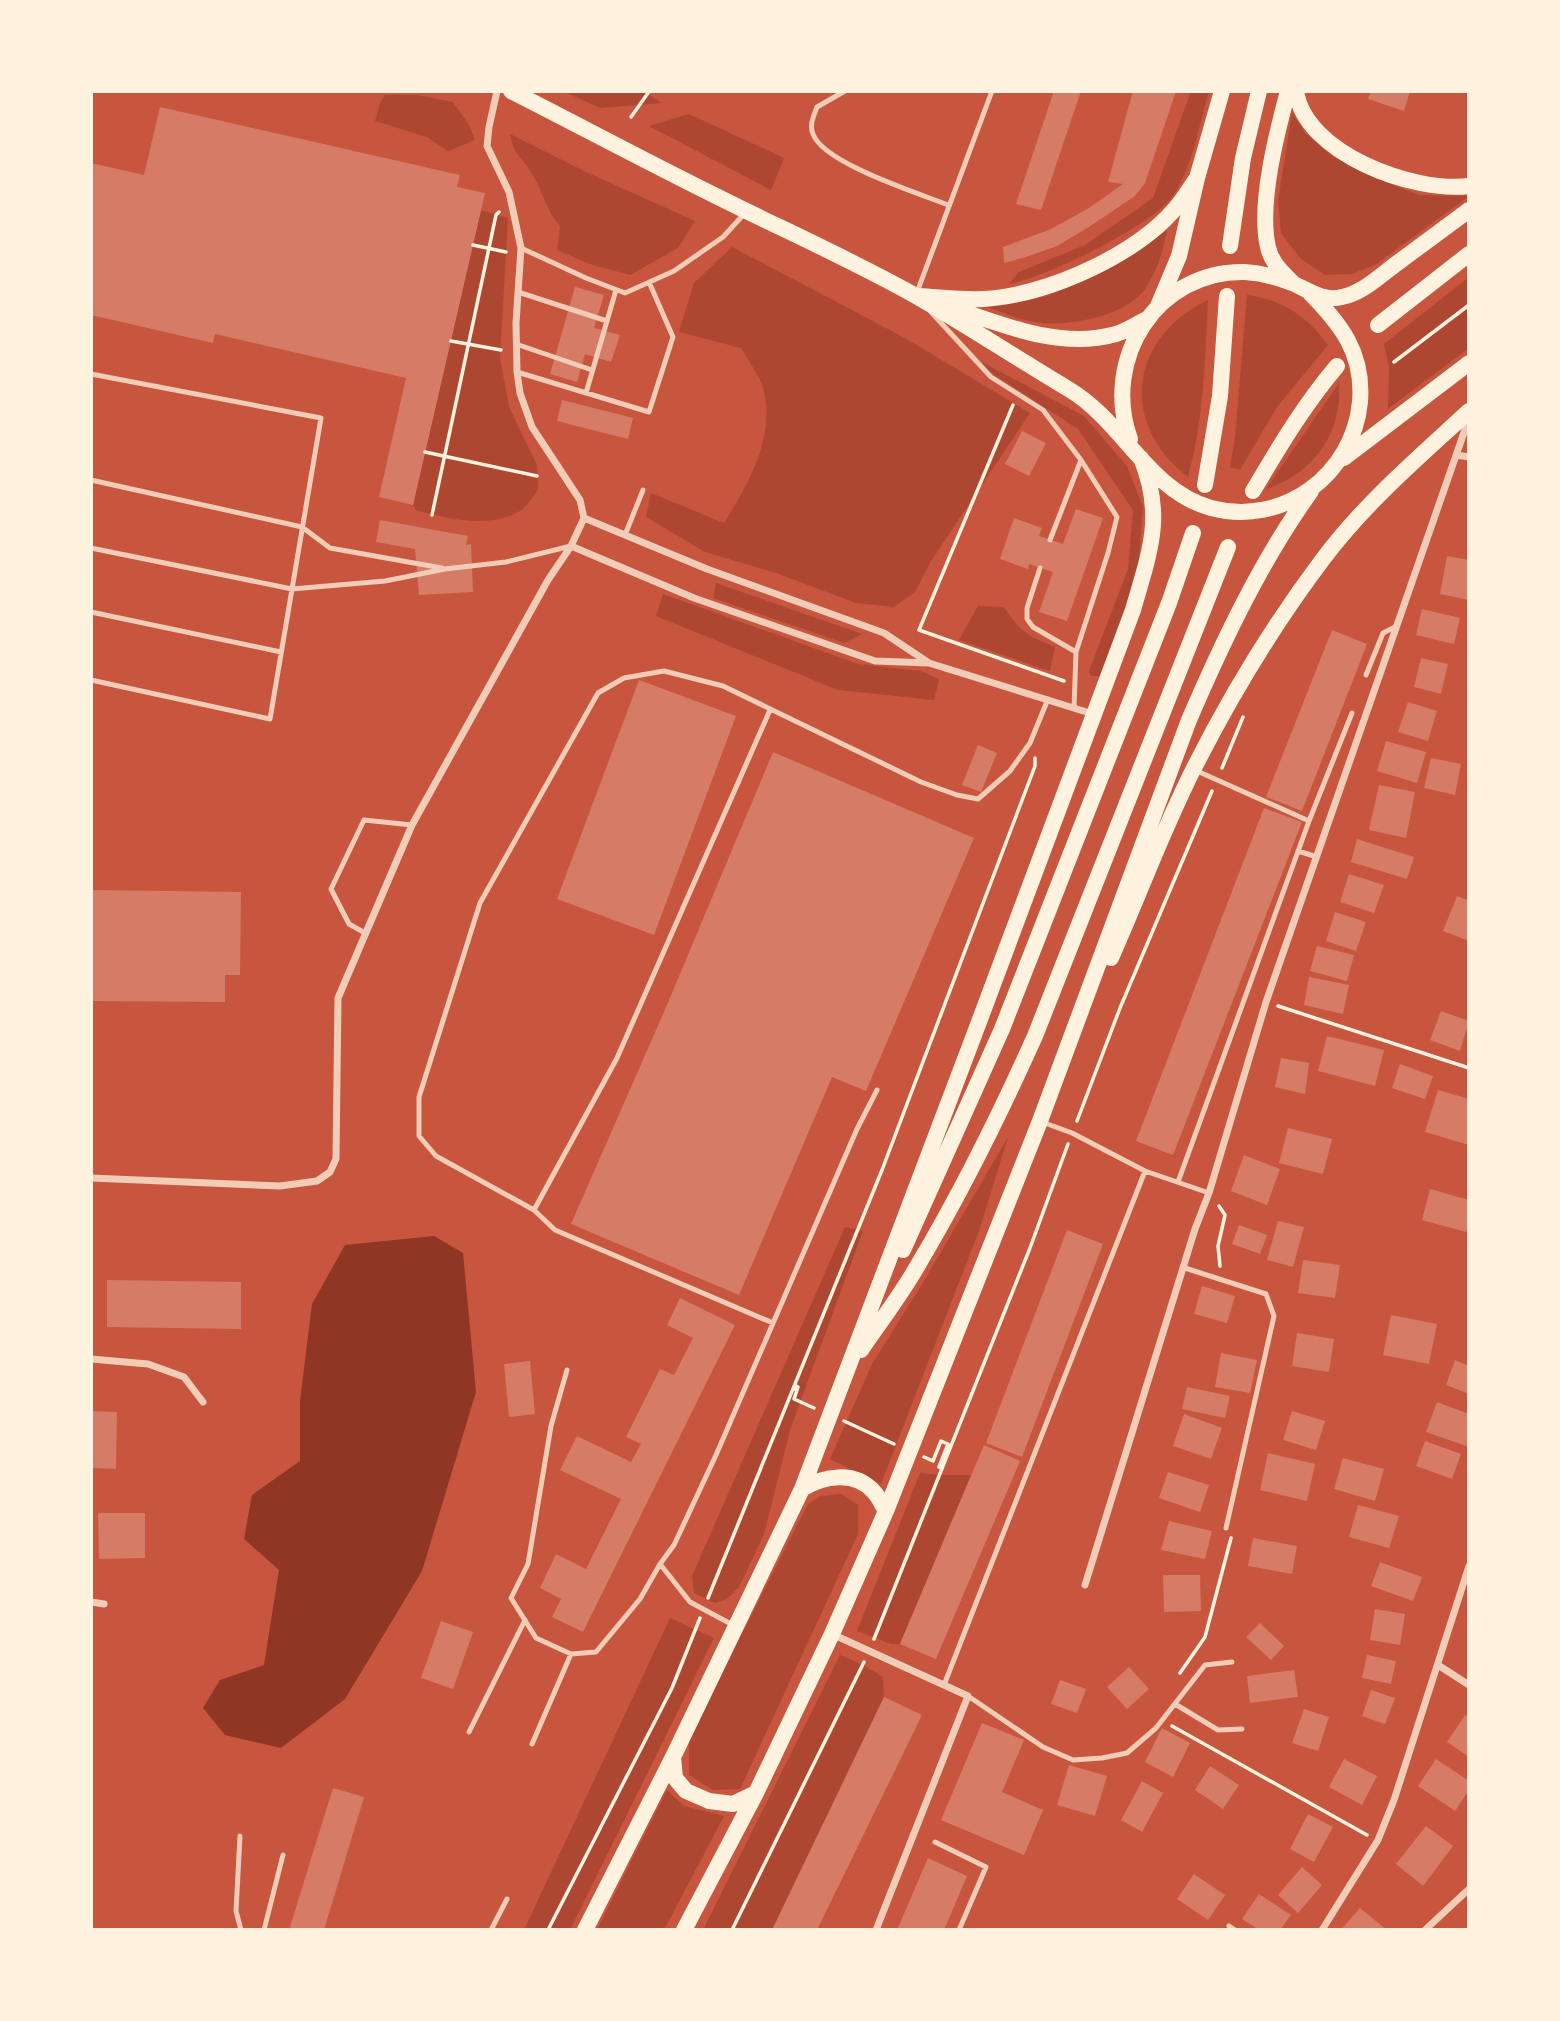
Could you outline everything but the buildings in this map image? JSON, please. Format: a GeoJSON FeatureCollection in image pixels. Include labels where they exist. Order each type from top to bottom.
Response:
{"type":"FeatureCollection","features":[{"type":"Feature","properties":{"kind":"main road"},"geometry":{"type":"LineString","coordinates":[[511,91],[916,296],[1072,391],[1097,410],[1159,479],[1178,493],[1211,508],[1246,512],[1280,506],[1311,491]]}},
{"type":"Feature","properties":{"kind":"main road"},"geometry":{"type":"LineString","coordinates":[[1157,307],[1179,256],[1197,178],[1222,91]]}},
{"type":"Feature","properties":{"kind":"main road"},"geometry":{"type":"LineString","coordinates":[[1230,246],[1243,158],[1259,91]]}},
{"type":"Feature","properties":{"kind":"main road"},"geometry":{"type":"LineString","coordinates":[[1288,91],[1274,147],[1266,217],[1268,247],[1275,263],[1332,315],[1359,364],[1361,380],[1358,420],[1342,459]]}},
{"type":"Feature","properties":{"kind":"main road"},"geometry":{"type":"LineString","coordinates":[[1296,91],[1304,111],[1321,135],[1353,158],[1395,178],[1438,187],[1469,186]]}},
{"type":"Feature","properties":{"kind":"main road"},"geometry":{"type":"LineString","coordinates":[[916,296],[983,299],[1023,293],[1067,279],[1102,264],[1136,242],[1181,202],[1197,178]]}},
{"type":"Feature","properties":{"kind":"main road"},"geometry":{"type":"LineString","coordinates":[[585,1930],[673,1757],[802,1489],[1133,610],[1152,540],[1152,495],[1123,420],[1124,368],[1132,343],[1157,307],[1185,286],[1205,278],[1244,272],[1269,275],[1334,298],[1356,292],[1469,210]]}},
{"type":"Feature","properties":{"kind":"main road"},"geometry":{"type":"LineString","coordinates":[[1378,325],[1469,254]]}},
{"type":"Feature","properties":{"kind":"main road"},"geometry":{"type":"LineString","coordinates":[[916,296],[1044,337],[1099,337],[1117,334],[1146,320]]}},
{"type":"Feature","properties":{"kind":"main road"},"geometry":{"type":"LineString","coordinates":[[1205,485],[1220,396],[1227,296]]}},
{"type":"Feature","properties":{"kind":"main road"},"geometry":{"type":"LineString","coordinates":[[685,1930],[756,1793],[886,1511],[1040,1121],[1194,708],[1231,628],[1271,554],[1311,491],[1342,459],[1469,363]]}},
{"type":"Feature","properties":{"kind":"main road"},"geometry":{"type":"LineString","coordinates":[[1254,491],[1292,424],[1337,366]]}},
{"type":"Feature","properties":{"kind":"main road"},"geometry":{"type":"LineString","coordinates":[[1040,1121],[1193,769],[1248,671],[1324,558],[1382,490],[1469,411]]}},
{"type":"Feature","properties":{"kind":"main road"},"geometry":{"type":"LineString","coordinates":[[846,1373],[947,1156],[1002,1029],[1169,603],[1193,533]]}},
{"type":"Feature","properties":{"kind":"main road"},"geometry":{"type":"LineString","coordinates":[[846,1373],[916,1268],[968,1177],[1006,1100],[1040,1023],[1228,547]]}},
{"type":"Feature","properties":{"kind":"main road"},"geometry":{"type":"LineString","coordinates":[[802,1489],[815,1480],[833,1476],[858,1480],[874,1491],[886,1511]]}},
{"type":"Feature","properties":{"kind":"main road"},"geometry":{"type":"LineString","coordinates":[[673,1757],[675,1778],[686,1791],[709,1801],[733,1804],[756,1793]]}},
{"type":"Feature","properties":{"kind":"street"},"geometry":{"type":"LineString","coordinates":[[91,1178],[280,1186],[317,1181],[330,1172],[335,1158],[338,998],[412,825],[548,580],[571,546],[584,518],[580,500],[532,428],[520,393],[516,344],[521,248],[509,192],[487,146],[497,91]]}},
{"type":"Feature","properties":{"kind":"street"},"geometry":{"type":"LineString","coordinates":[[1085,1585],[1185,1268],[1195,1228],[1209,1193],[1266,1002],[1469,417]]}},
{"type":"Feature","properties":{"kind":"street"},"geometry":{"type":"LineString","coordinates":[[1456,455],[1469,457]]}},
{"type":"Feature","properties":{"kind":"street"},"geometry":{"type":"LineString","coordinates":[[584,518],[707,569],[884,633],[929,663]]}},
{"type":"Feature","properties":{"kind":"street"},"geometry":{"type":"LineString","coordinates":[[571,546],[694,598],[875,661],[929,663],[1093,714]]}},
{"type":"Feature","properties":{"kind":"street"},"geometry":{"type":"LineString","coordinates":[[91,1359],[148,1364],[184,1377],[203,1402]]}},
{"type":"Feature","properties":{"kind":"street"},"geometry":{"type":"LineString","coordinates":[[1322,1930],[1378,1840],[1394,1800],[1469,1566]]}},
{"type":"Feature","properties":{"kind":"street"},"geometry":{"type":"LineString","coordinates":[[91,1602],[104,1604]]}},
{"type":"Feature","properties":{"kind":"street"},"geometry":{"type":"LineString","coordinates":[[832,1633],[968,1696],[876,1930]]}},
{"type":"Feature","properties":{"kind":"street"},"geometry":{"type":"LineString","coordinates":[[1438,1665],[1469,1685]]}},
{"type":"Feature","properties":{"kind":"street"},"geometry":{"type":"LineString","coordinates":[[1425,1930],[1469,1889]]}},
{"type":"Feature","properties":{"kind":"lane"},"geometry":{"type":"LineString","coordinates":[[845,91],[817,107],[811,128],[813,137],[821,146],[852,166],[948,205]]}},
{"type":"Feature","properties":{"kind":"lane"},"geometry":{"type":"LineString","coordinates":[[992,91],[916,296],[991,377],[1043,410],[1081,460],[1117,517],[1076,653],[1074,708]]}},
{"type":"Feature","properties":{"kind":"lane"},"geometry":{"type":"LineString","coordinates":[[521,248],[625,293],[674,271],[723,237],[747,211]]}},
{"type":"Feature","properties":{"kind":"lane"},"geometry":{"type":"LineString","coordinates":[[517,372],[649,412],[673,337],[649,282]]}},
{"type":"Feature","properties":{"kind":"lane"},"geometry":{"type":"LineString","coordinates":[[586,393],[616,290]]}},
{"type":"Feature","properties":{"kind":"lane"},"geometry":{"type":"LineString","coordinates":[[518,292],[607,321]]}},
{"type":"Feature","properties":{"kind":"lane"},"geometry":{"type":"LineString","coordinates":[[516,344],[593,370]]}},
{"type":"Feature","properties":{"kind":"lane"},"geometry":{"type":"LineString","coordinates":[[91,374],[321,418],[270,719],[91,680]]}},
{"type":"Feature","properties":{"kind":"lane"},"geometry":{"type":"LineString","coordinates":[[1050,540],[1081,460]]}},
{"type":"Feature","properties":{"kind":"lane"},"geometry":{"type":"LineString","coordinates":[[91,480],[302,527],[330,548],[445,569]]}},
{"type":"Feature","properties":{"kind":"lane"},"geometry":{"type":"LineString","coordinates":[[625,535],[643,490]]}},
{"type":"Feature","properties":{"kind":"lane"},"geometry":{"type":"LineString","coordinates":[[91,548],[292,589],[385,581],[445,569],[506,562],[571,546]]}},
{"type":"Feature","properties":{"kind":"lane"},"geometry":{"type":"LineString","coordinates":[[1040,568],[1027,608],[1027,619],[1033,627],[1076,653]]}},
{"type":"Feature","properties":{"kind":"lane"},"geometry":{"type":"LineString","coordinates":[[91,612],[281,652]]}},
{"type":"Feature","properties":{"kind":"lane"},"geometry":{"type":"LineString","coordinates":[[1366,675],[1383,633],[1397,626]]}},
{"type":"Feature","properties":{"kind":"lane"},"geometry":{"type":"LineString","coordinates":[[773,1323],[555,1230],[534,1210],[436,1156],[419,1136],[419,1097],[480,903],[598,693],[624,678],[664,671],[723,686],[921,782],[978,799],[1010,771],[1030,743],[1048,699]]}},
{"type":"Feature","properties":{"kind":"lane"},"geometry":{"type":"LineString","coordinates":[[534,1210],[617,1058],[770,710]]}},
{"type":"Feature","properties":{"kind":"lane"},"geometry":{"type":"LineString","coordinates":[[1178,1182],[1309,821],[1352,713]]}},
{"type":"Feature","properties":{"kind":"lane"},"geometry":{"type":"LineString","coordinates":[[1193,769],[1309,821]]}},
{"type":"Feature","properties":{"kind":"lane"},"geometry":{"type":"LineString","coordinates":[[365,933],[349,924],[331,889],[364,820],[412,825]]}},
{"type":"Feature","properties":{"kind":"lane"},"geometry":{"type":"LineString","coordinates":[[1298,851],[1317,857]]}},
{"type":"Feature","properties":{"kind":"lane"},"geometry":{"type":"LineString","coordinates":[[568,1370],[551,1426],[528,1564],[511,1598],[536,1638],[570,1654],[596,1651],[640,1599],[674,1545],[877,1090]]}},
{"type":"Feature","properties":{"kind":"lane"},"geometry":{"type":"LineString","coordinates":[[1040,1121],[1072,1133],[1146,1171],[1209,1193]]}},
{"type":"Feature","properties":{"kind":"lane"},"geometry":{"type":"LineString","coordinates":[[944,1685],[1146,1171]]}},
{"type":"Feature","properties":{"kind":"lane"},"geometry":{"type":"LineString","coordinates":[[1185,1268],[1266,1294],[1274,1316],[1226,1528]]}},
{"type":"Feature","properties":{"kind":"lane"},"geometry":{"type":"LineString","coordinates":[[660,1564],[690,1602],[735,1627]]}},
{"type":"Feature","properties":{"kind":"lane"},"geometry":{"type":"LineString","coordinates":[[469,1732],[525,1620]]}},
{"type":"Feature","properties":{"kind":"lane"},"geometry":{"type":"LineString","coordinates":[[532,1744],[570,1654]]}},
{"type":"Feature","properties":{"kind":"lane"},"geometry":{"type":"LineString","coordinates":[[968,1696],[1043,1747],[1073,1760],[1102,1758],[1127,1753],[1156,1728],[1205,1665],[1232,1662]]}},
{"type":"Feature","properties":{"kind":"lane"},"geometry":{"type":"LineString","coordinates":[[1175,1703],[1218,1730],[1242,1729]]}},
{"type":"Feature","properties":{"kind":"lane"},"geometry":{"type":"LineString","coordinates":[[240,1836],[236,1911],[241,1930]]}},
{"type":"Feature","properties":{"kind":"lane"},"geometry":{"type":"LineString","coordinates":[[935,1842],[986,1867],[959,1930]]}},
{"type":"Feature","properties":{"kind":"lane"},"geometry":{"type":"LineString","coordinates":[[264,1930],[283,1854]]}},
{"type":"Feature","properties":{"kind":"lane"},"geometry":{"type":"LineString","coordinates":[[491,1930],[507,1899]]}},
{"type":"Feature","properties":{"kind":"path"},"geometry":{"type":"LineString","coordinates":[[631,117],[648,93]]}},
{"type":"Feature","properties":{"kind":"path"},"geometry":{"type":"LineString","coordinates":[[432,514],[496,215],[511,201]]}},
{"type":"Feature","properties":{"kind":"path"},"geometry":{"type":"LineString","coordinates":[[473,245],[506,252]]}},
{"type":"Feature","properties":{"kind":"path"},"geometry":{"type":"LineString","coordinates":[[1394,362],[1469,305]]}},
{"type":"Feature","properties":{"kind":"path"},"geometry":{"type":"LineString","coordinates":[[451,341],[501,350]]}},
{"type":"Feature","properties":{"kind":"path"},"geometry":{"type":"LineString","coordinates":[[1018,394],[919,630],[1075,685]]}},
{"type":"Feature","properties":{"kind":"path"},"geometry":{"type":"LineString","coordinates":[[425,452],[537,476]]}},
{"type":"Feature","properties":{"kind":"path"},"geometry":{"type":"LineString","coordinates":[[732,1930],[870,1650],[1030,1248],[1120,1008],[1246,711]]}},
{"type":"Feature","properties":{"kind":"path"},"geometry":{"type":"LineString","coordinates":[[548,1930],[671,1688],[704,1609],[882,1170],[1035,766],[1035,754],[1030,743]]}},
{"type":"Feature","properties":{"kind":"path"},"geometry":{"type":"LineString","coordinates":[[1266,1002],[1469,1068]]}},
{"type":"Feature","properties":{"kind":"path"},"geometry":{"type":"LineString","coordinates":[[1209,1193],[1225,1215],[1218,1246],[1220,1274]]}},
{"type":"Feature","properties":{"kind":"path"},"geometry":{"type":"LineString","coordinates":[[786,1405],[789,1405],[796,1386],[798,1387],[794,1399],[819,1410]]}},
{"type":"Feature","properties":{"kind":"path"},"geometry":{"type":"LineString","coordinates":[[832,1416],[895,1444]]}},
{"type":"Feature","properties":{"kind":"path"},"geometry":{"type":"LineString","coordinates":[[920,1456],[933,1461],[941,1441],[948,1444],[939,1467],[942,1468]]}},
{"type":"Feature","properties":{"kind":"path"},"geometry":{"type":"LineString","coordinates":[[1175,1681],[1205,1637],[1231,1537]]}},
{"type":"Feature","properties":{"kind":"path"},"geometry":{"type":"LineString","coordinates":[[1163,1721],[1378,1840]]}},
{"type":"Feature","properties":{"kind":"shaded area"},"geometry":{"type":"Polygon","coordinates":[[[563,91],[643,91],[662,103],[600,108],[563,91]]]}},
{"type":"Feature","properties":{"kind":"shaded area"},"geometry":{"type":"Polygon","coordinates":[[[1191,91],[1209,91],[1195,146],[1172,197],[1143,222],[1121,236],[1047,272],[1009,284],[1019,272],[1085,245],[1153,198],[1191,91]]]}},
{"type":"Feature","properties":{"kind":"shaded area"},"geometry":{"type":"Polygon","coordinates":[[[385,95],[417,95],[453,102],[469,125],[475,140],[448,151],[427,137],[375,121],[385,95]]]}},
{"type":"Feature","properties":{"kind":"shaded area"},"geometry":{"type":"Polygon","coordinates":[[[1292,113],[1305,133],[1331,155],[1378,179],[1419,195],[1469,196],[1375,265],[1352,274],[1325,275],[1301,259],[1281,233],[1278,200],[1292,113]]]}},
{"type":"Feature","properties":{"kind":"shaded area"},"geometry":{"type":"Polygon","coordinates":[[[689,114],[784,158],[771,190],[649,126],[689,114]]]}},
{"type":"Feature","properties":{"kind":"shaded area"},"geometry":{"type":"Polygon","coordinates":[[[510,134],[695,221],[678,248],[630,275],[590,264],[557,250],[560,226],[551,214],[531,172],[516,152],[510,134]]]}},
{"type":"Feature","properties":{"kind":"shaded area"},"geometry":{"type":"Polygon","coordinates":[[[481,210],[508,218],[500,358],[509,407],[537,465],[538,490],[520,511],[495,520],[468,521],[416,510],[413,505],[481,210]]]}},
{"type":"Feature","properties":{"kind":"shaded area"},"geometry":{"type":"Polygon","coordinates":[[[1167,230],[1160,259],[1147,286],[1138,297],[1112,312],[1080,321],[1048,323],[1028,321],[987,307],[1047,296],[1109,269],[1167,230]]]}},
{"type":"Feature","properties":{"kind":"shaded area"},"geometry":{"type":"Polygon","coordinates":[[[732,247],[905,338],[1030,413],[931,561],[915,592],[894,607],[856,603],[776,573],[705,552],[646,517],[651,493],[724,523],[750,477],[763,444],[766,426],[764,391],[741,348],[679,332],[694,283],[732,247]]]}},
{"type":"Feature","properties":{"kind":"shaded area"},"geometry":{"type":"Polygon","coordinates":[[[1469,277],[1469,348],[1388,409],[1389,367],[1384,344],[1469,277]]]}},
{"type":"Feature","properties":{"kind":"shaded area"},"geometry":{"type":"Polygon","coordinates":[[[1247,295],[1272,301],[1293,311],[1312,326],[1328,345],[1277,407],[1240,470],[1230,467],[1247,295]]]}},
{"type":"Feature","properties":{"kind":"shaded area"},"geometry":{"type":"Polygon","coordinates":[[[1208,300],[1201,411],[1188,477],[1166,455],[1151,432],[1143,407],[1142,382],[1149,358],[1162,336],[1182,316],[1208,300]]]}},
{"type":"Feature","properties":{"kind":"shaded area"},"geometry":{"type":"Polygon","coordinates":[[[978,360],[1084,416],[1127,466],[1143,507],[1138,569],[1101,676],[1091,676],[1089,671],[1128,569],[1133,510],[1078,429],[976,363],[978,360]]]}},
{"type":"Feature","properties":{"kind":"shaded area"},"geometry":{"type":"Polygon","coordinates":[[[1339,383],[1336,419],[1322,449],[1298,473],[1266,489],[1339,383]]]}},
{"type":"Feature","properties":{"kind":"shaded area"},"geometry":{"type":"Polygon","coordinates":[[[716,583],[862,634],[844,643],[713,598],[716,583]]]}},
{"type":"Feature","properties":{"kind":"shaded area"},"geometry":{"type":"Polygon","coordinates":[[[663,594],[858,664],[921,671],[939,679],[934,700],[838,690],[656,616],[663,594]]]}},
{"type":"Feature","properties":{"kind":"shaded area"},"geometry":{"type":"Polygon","coordinates":[[[978,606],[1004,607],[1026,633],[1055,647],[1050,671],[959,640],[978,606]]]}},
{"type":"Feature","properties":{"kind":"shaded area"},"geometry":{"type":"Polygon","coordinates":[[[1008,1137],[980,1228],[881,1484],[830,1459],[872,1364],[1008,1137]]]}},
{"type":"Feature","properties":{"kind":"shaded area"},"geometry":{"type":"Polygon","coordinates":[[[845,1227],[863,1231],[790,1430],[764,1534],[739,1587],[727,1599],[715,1603],[694,1593],[692,1576],[845,1227]]]}},
{"type":"Feature","properties":{"kind":"shaded area"},"geometry":{"type":"Polygon","coordinates":[[[434,1236],[463,1253],[476,1392],[422,1571],[345,1699],[281,1748],[225,1735],[203,1708],[220,1680],[264,1665],[279,1570],[244,1539],[252,1495],[300,1461],[300,1401],[312,1304],[345,1245],[434,1236]]]}},
{"type":"Feature","properties":{"kind":"shaded area"},"geometry":{"type":"Polygon","coordinates":[[[920,1473],[971,1475],[900,1644],[891,1644],[857,1631],[920,1473]]]}},
{"type":"Feature","properties":{"kind":"shaded area"},"geometry":{"type":"Polygon","coordinates":[[[841,1494],[858,1505],[858,1534],[740,1789],[713,1790],[689,1775],[689,1738],[808,1504],[821,1496],[841,1494]]]}},
{"type":"Feature","properties":{"kind":"shaded area"},"geometry":{"type":"Polygon","coordinates":[[[670,1618],[714,1638],[570,1930],[524,1930],[670,1618]]]}},
{"type":"Feature","properties":{"kind":"shaded area"},"geometry":{"type":"Polygon","coordinates":[[[840,1655],[883,1677],[884,1697],[772,1930],[703,1930],[840,1655]]]}},
{"type":"Feature","properties":{"kind":"shaded area"},"geometry":{"type":"Polygon","coordinates":[[[667,1790],[684,1806],[724,1816],[664,1930],[597,1930],[667,1790]]]}}]}
